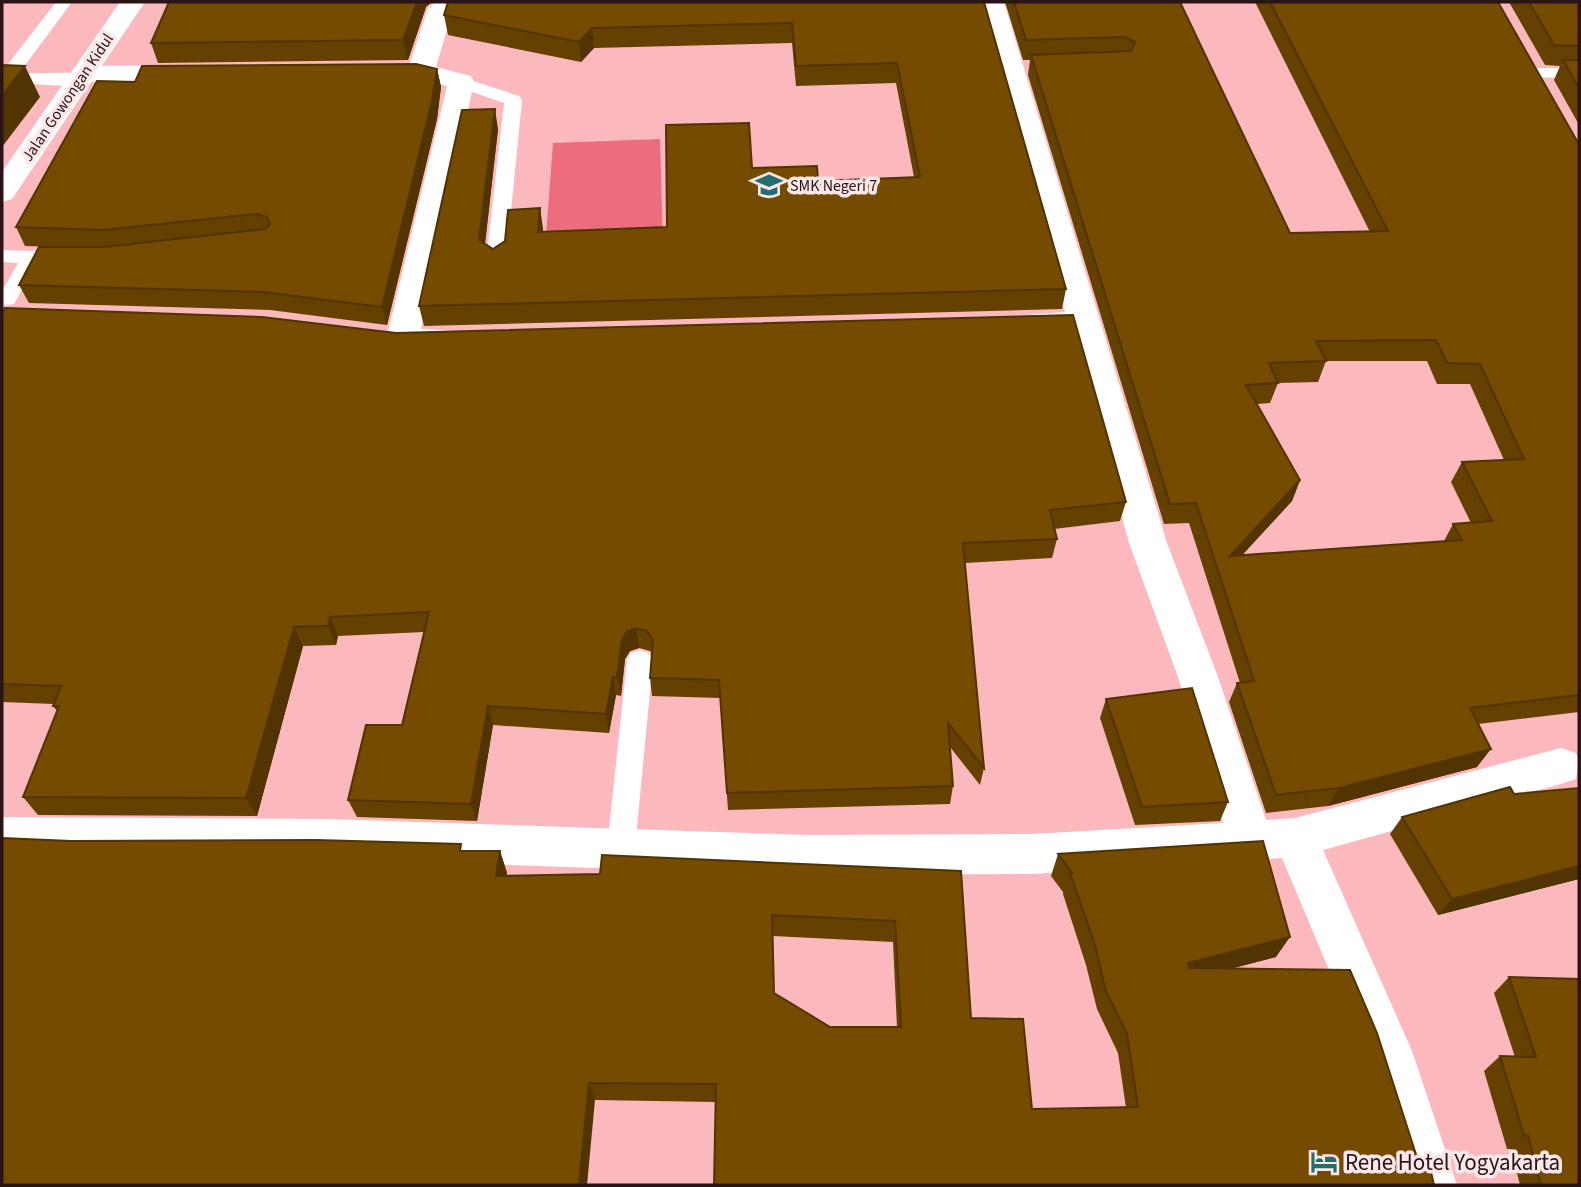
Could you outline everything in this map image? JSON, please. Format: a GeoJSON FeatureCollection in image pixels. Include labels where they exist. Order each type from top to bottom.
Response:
{"type":"FeatureCollection","features":[{"type":"Feature","properties":{"kind":"street","name":"Jalan Gowongan Kidul"},"geometry":{"type":"LineString","coordinates":[[2,193],[132,2]]}},
{"type":"Feature","properties":{"kind":"street"},"geometry":{"type":"LineString","coordinates":[[421,71],[441,8],[458,4],[538,2]]}},
{"type":"Feature","properties":{"kind":"street"},"geometry":{"type":"LineString","coordinates":[[991,2],[1019,67],[1083,322],[1148,542],[1198,677],[1250,838]]}},
{"type":"Feature","properties":{"kind":"street"},"geometry":{"type":"LineString","coordinates":[[1520,49],[1546,96]]}},
{"type":"Feature","properties":{"kind":"street"},"geometry":{"type":"LineString","coordinates":[[367,72],[421,71],[461,82],[389,338],[472,338]]}},
{"type":"Feature","properties":{"kind":"street"},"geometry":{"type":"LineString","coordinates":[[81,76],[218,73]]}},
{"type":"Feature","properties":{"kind":"street"},"geometry":{"type":"LineString","coordinates":[[986,324],[1083,322]]}},
{"type":"Feature","properties":{"kind":"street"},"geometry":{"type":"LineString","coordinates":[[2,838],[89,841],[328,839],[811,855],[1032,854],[1250,838],[1295,838],[1561,766]]}},
{"type":"Feature","properties":{"kind":"street"},"geometry":{"type":"LineString","coordinates":[[1295,838],[1367,993],[1412,1114],[1431,1185]]}},
{"type":"Feature","properties":{"kind":"lane"},"geometry":{"type":"LineString","coordinates":[[64,2],[13,68],[11,75],[33,80],[81,76]]}},
{"type":"Feature","properties":{"kind":"lane"},"geometry":{"type":"LineString","coordinates":[[1533,73],[1579,73]]}},
{"type":"Feature","properties":{"kind":"lane"},"geometry":{"type":"LineString","coordinates":[[461,82],[513,100],[496,261]]}},
{"type":"Feature","properties":{"kind":"lane"},"geometry":{"type":"LineString","coordinates":[[2,256],[86,258]]}},
{"type":"Feature","properties":{"kind":"lane"},"geometry":{"type":"LineString","coordinates":[[10,310],[7,299],[31,257]]}},
{"type":"Feature","properties":{"kind":"lane"},"geometry":{"type":"LineString","coordinates":[[621,848],[640,660]]}},
{"type":"Feature","properties":{"kind":"shaded area"},"geometry":{"type":"Polygon","coordinates":[[[660,139],[663,244],[545,249],[553,143],[660,139]]]}},
{"type":"Feature","properties":{"kind":"building"},"geometry":{"type":"Polygon","coordinates":[[[169,2],[417,2],[403,40],[151,43],[169,2]]]}},
{"type":"Feature","properties":{"kind":"building"},"geometry":{"type":"Polygon","coordinates":[[[448,2],[984,2],[1066,289],[419,306],[462,110],[495,109],[479,240],[493,249],[505,241],[508,210],[540,208],[538,232],[667,227],[666,125],[749,123],[752,168],[817,166],[818,181],[920,177],[897,63],[796,66],[792,23],[592,28],[579,42],[444,15],[448,2]]]}},
{"type":"Feature","properties":{"kind":"building"},"geometry":{"type":"Polygon","coordinates":[[[1014,2],[1180,2],[1290,233],[1388,231],[1270,2],[1498,2],[1579,142],[1579,695],[1470,708],[1491,749],[1339,788],[1276,795],[1237,683],[1254,681],[1196,503],[1170,504],[1031,55],[1131,51],[1135,42],[1125,37],[1026,40],[1014,2]],[[1436,340],[1316,341],[1326,361],[1269,363],[1278,383],[1246,385],[1300,480],[1230,556],[1462,540],[1453,524],[1492,521],[1462,462],[1524,459],[1480,364],[1447,363],[1436,340]]]}},
{"type":"Feature","properties":{"kind":"building"},"geometry":{"type":"Polygon","coordinates":[[[1529,2],[1579,2],[1579,46],[1554,45],[1529,2]]]}},
{"type":"Feature","properties":{"kind":"building"},"geometry":{"type":"Polygon","coordinates":[[[1563,60],[1579,60],[1579,88],[1563,60]]]}},
{"type":"Feature","properties":{"kind":"building"},"geometry":{"type":"Polygon","coordinates":[[[416,64],[437,69],[432,101],[382,307],[263,292],[19,285],[39,247],[104,247],[265,229],[270,224],[267,217],[257,214],[103,230],[16,227],[97,81],[135,82],[142,66],[416,64]]]}},
{"type":"Feature","properties":{"kind":"building"},"geometry":{"type":"Polygon","coordinates":[[[2,65],[25,66],[2,95],[2,65]]]}},
{"type":"Feature","properties":{"kind":"building"},"geometry":{"type":"Polygon","coordinates":[[[5,308],[262,317],[396,333],[1073,315],[1126,502],[1050,510],[1057,539],[963,543],[984,768],[948,723],[953,786],[727,793],[719,680],[650,678],[653,640],[647,631],[636,628],[627,631],[622,640],[617,677],[613,677],[606,714],[488,706],[471,804],[348,800],[366,725],[402,725],[429,612],[330,617],[328,626],[294,627],[246,798],[23,797],[59,706],[53,706],[61,686],[2,684],[2,314],[5,308]]]}},
{"type":"Feature","properties":{"kind":"building"},"geometry":{"type":"Polygon","coordinates":[[[1192,688],[1228,802],[1142,807],[1106,699],[1192,688]]]}},
{"type":"Feature","properties":{"kind":"building"},"geometry":{"type":"Polygon","coordinates":[[[1510,787],[1514,794],[1579,788],[1579,866],[1452,899],[1402,817],[1510,787]]]}},
{"type":"Feature","properties":{"kind":"building"},"geometry":{"type":"Polygon","coordinates":[[[2,838],[71,841],[316,840],[461,844],[460,851],[500,851],[496,876],[600,874],[602,855],[961,871],[971,1018],[1023,1019],[1032,1109],[1138,1107],[1127,1034],[1105,989],[1095,945],[1072,873],[1058,854],[1263,841],[1290,937],[1188,963],[1189,968],[1350,970],[1377,1033],[1421,1170],[1431,1172],[1434,1185],[714,1185],[716,1084],[589,1083],[579,1185],[2,1185],[2,838]],[[772,915],[774,993],[830,1027],[901,1027],[895,921],[772,915]]]}},
{"type":"Feature","properties":{"kind":"building"},"geometry":{"type":"Polygon","coordinates":[[[1509,977],[1579,979],[1579,1185],[1541,1185],[1528,1136],[1524,1135],[1500,1056],[1536,1057],[1509,977]]]}},
{"type":"Feature","properties":{"kind":"place","name":"SMK Negeri 7"},"geometry":{"type":"Point","coordinates":[769,185]}},
{"type":"Feature","properties":{"kind":"place","name":"Rene Hotel Yogyakarta"},"geometry":{"type":"Point","coordinates":[1324,1162]}}]}
